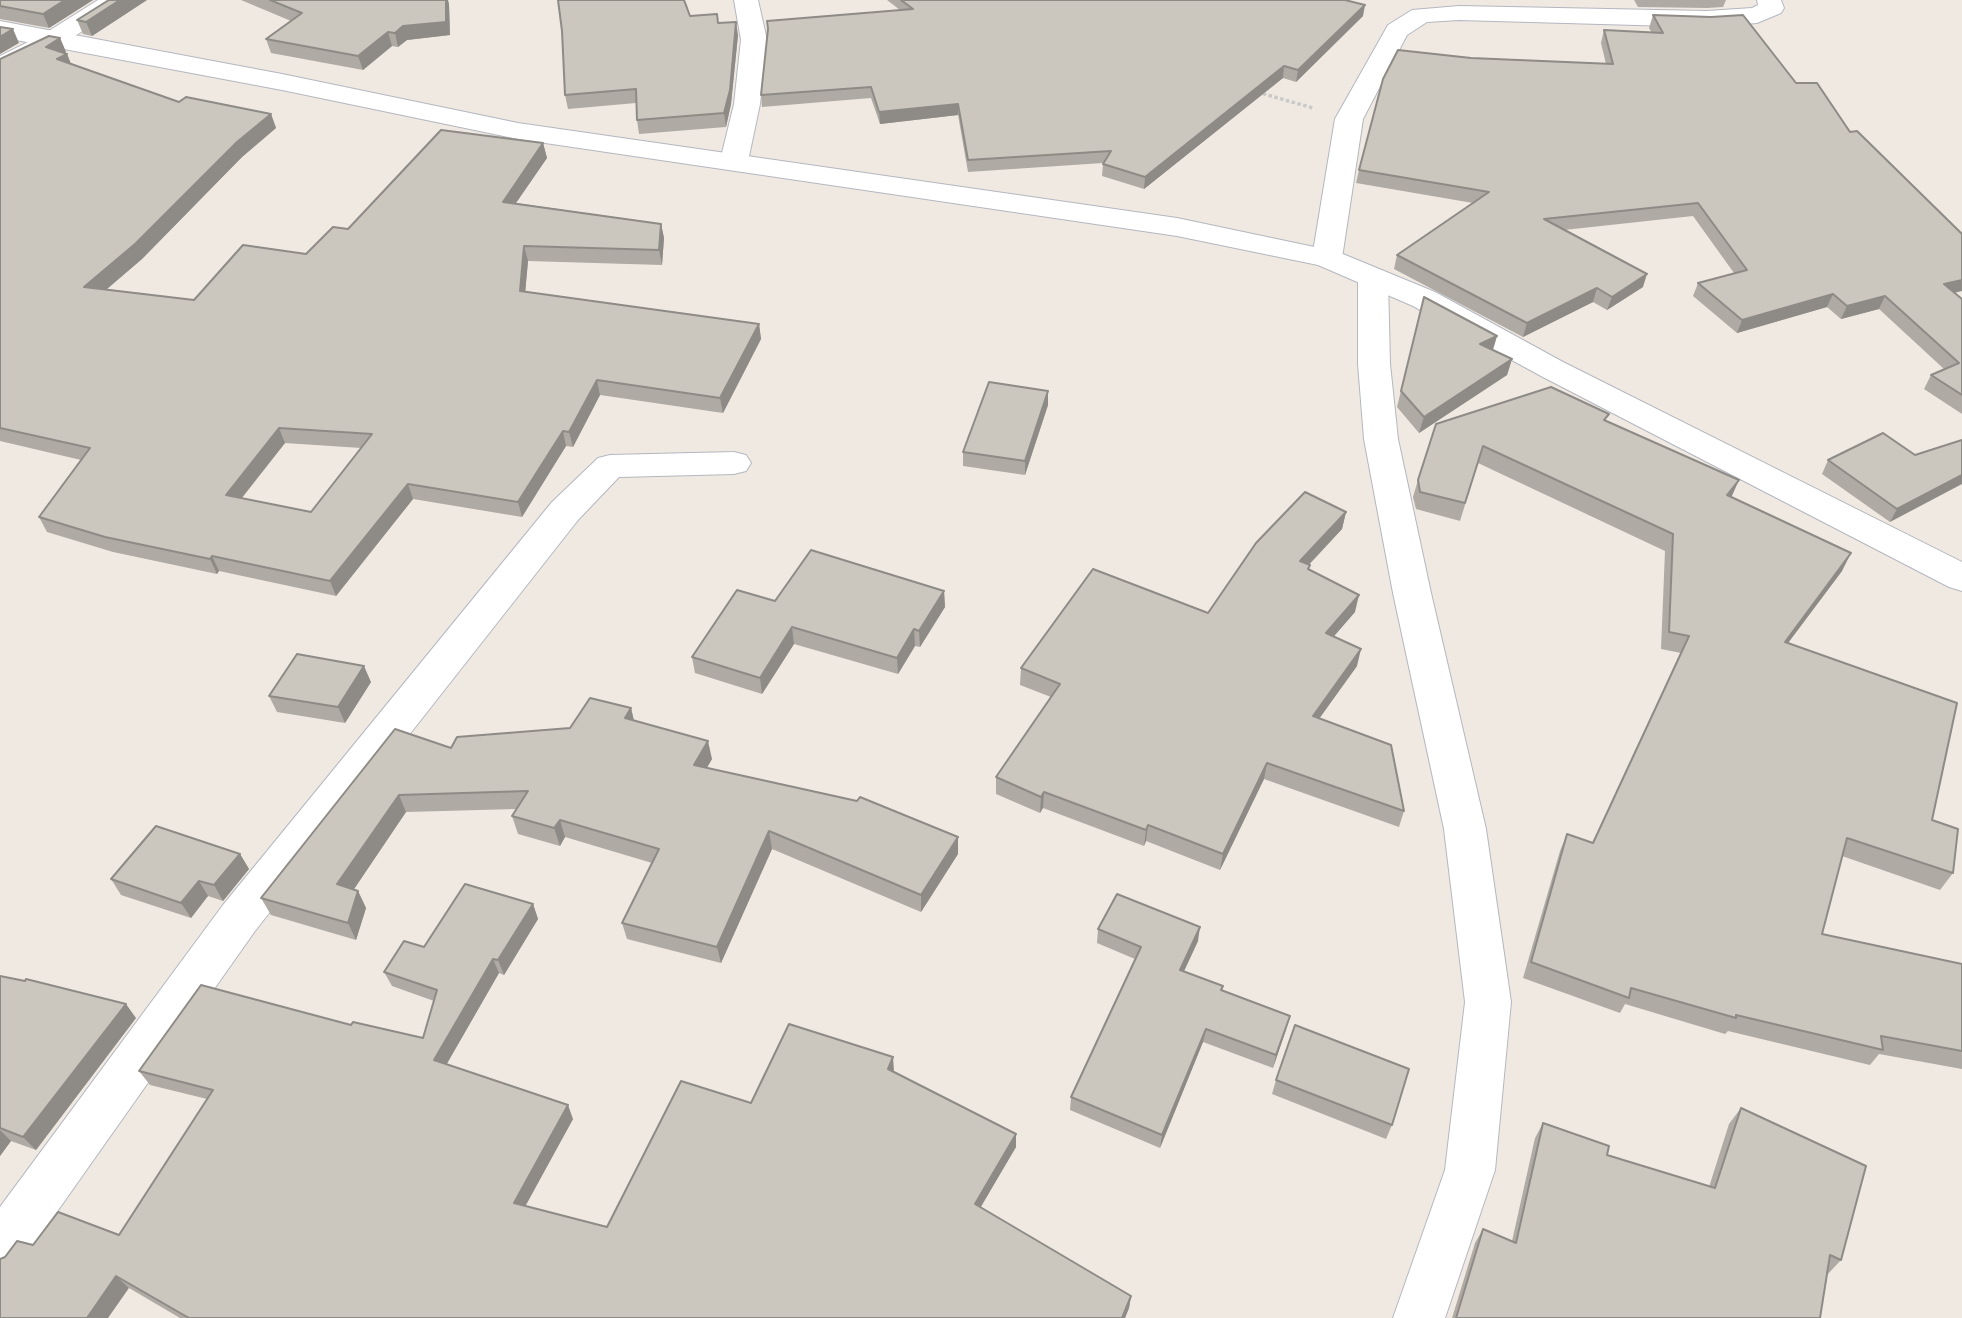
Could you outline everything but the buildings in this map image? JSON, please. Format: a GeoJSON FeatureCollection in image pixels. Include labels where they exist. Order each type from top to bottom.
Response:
{"type":"FeatureCollection","features":[{"type":"Feature","properties":{"kind":"street"},"geometry":{"type":"LineString","coordinates":[[0,66],[53,39],[115,0]]}},
{"type":"Feature","properties":{"kind":"street"},"geometry":{"type":"LineString","coordinates":[[734,161],[747,104],[754,40],[746,0]]}},
{"type":"Feature","properties":{"kind":"street"},"geometry":{"type":"LineString","coordinates":[[1327,258],[1349,119],[1397,30],[1421,15],[1459,13],[1707,19],[1758,15],[1773,8],[1769,0]]}},
{"type":"Feature","properties":{"kind":"street"},"geometry":{"type":"LineString","coordinates":[[0,29],[518,131],[734,161],[866,184],[1177,227],[1327,258],[1424,299],[1552,369],[1962,578]]}},
{"type":"Feature","properties":{"kind":"street"},"geometry":{"type":"LineString","coordinates":[[1373,279],[1374,365],[1381,439],[1465,830],[1488,1002],[1470,1170],[1419,1318]]}},
{"type":"Feature","properties":{"kind":"street"},"geometry":{"type":"LineString","coordinates":[[0,1249],[239,918],[565,511],[610,466],[734,463]]}},
{"type":"Feature","properties":{"kind":"path"},"geometry":{"type":"LineString","coordinates":[[1249,90],[1349,119]]}}]}
